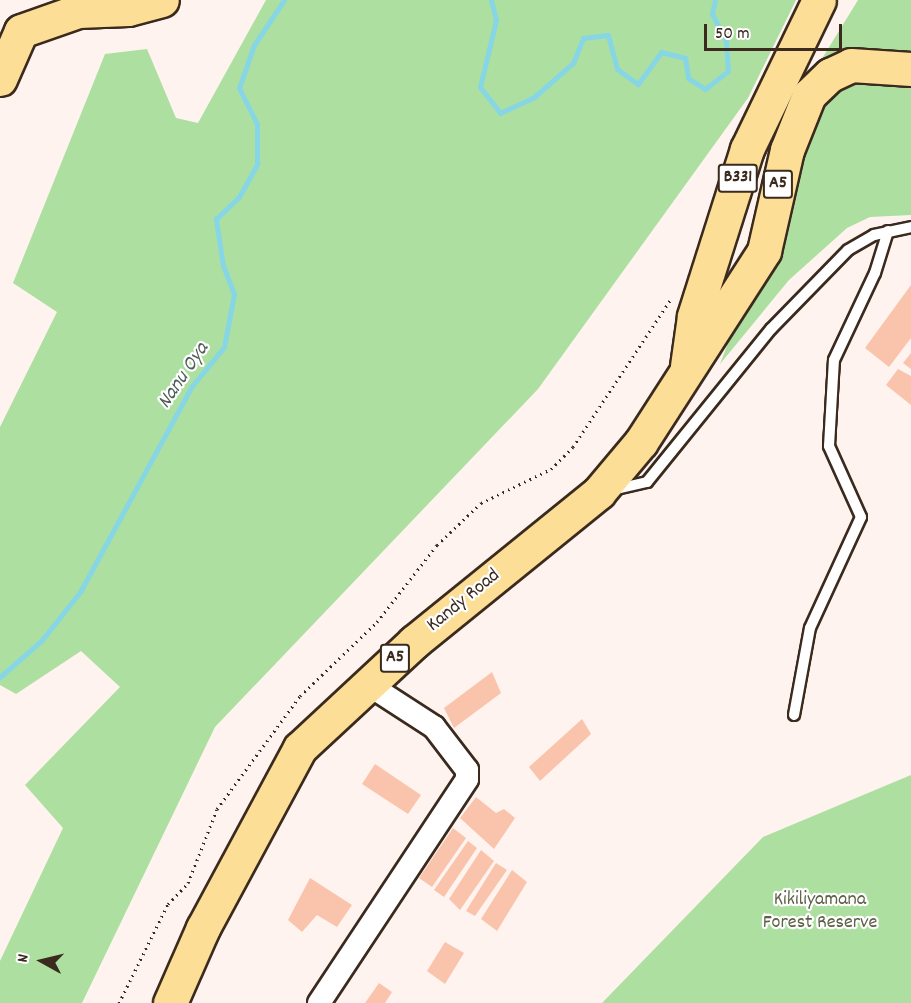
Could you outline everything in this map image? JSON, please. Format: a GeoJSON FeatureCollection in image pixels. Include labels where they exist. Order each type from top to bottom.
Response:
{"type":"FeatureCollection","features":[{"type":"Feature","properties":{"kind":"main road"},"geometry":{"type":"LineString","coordinates":[[0,79],[21,31],[78,10],[128,9],[162,0]]}},
{"type":"Feature","properties":{"kind":"main road","name":"B331"},"geometry":{"type":"LineString","coordinates":[[687,366],[694,316],[747,149],[819,0]]}},
{"type":"Feature","properties":{"kind":"main road","name":"A5"},"geometry":{"type":"LineString","coordinates":[[687,366],[709,342],[764,251],[787,150],[809,95],[830,75],[851,65],[911,69]]}},
{"type":"Feature","properties":{"kind":"main road","name":"Kandy Road"},"geometry":{"type":"LineString","coordinates":[[170,1003],[288,764],[366,683],[599,492],[641,442],[687,366]]}},
{"type":"Feature","properties":{"kind":"street"},"geometry":{"type":"LineString","coordinates":[[319,1003],[467,778],[467,770],[434,727],[366,683]]}},
{"type":"Feature","properties":{"kind":"lane"},"geometry":{"type":"LineString","coordinates":[[599,492],[647,482],[771,329],[848,250],[888,231],[911,227]]}},
{"type":"Feature","properties":{"kind":"lane"},"geometry":{"type":"LineString","coordinates":[[794,715],[810,628],[861,517],[829,446],[834,360],[875,273],[888,231]]}},
{"type":"Feature","properties":{"kind":"path"},"geometry":{"type":"LineString","coordinates":[[603,400],[675,294]]}},
{"type":"Feature","properties":{"kind":"green space"},"geometry":{"type":"Polygon","coordinates":[[[266,0],[796,0],[748,98],[538,389],[215,727],[82,1003],[0,1003],[0,961],[63,828],[25,785],[120,687],[81,651],[16,694],[0,685],[0,427],[57,312],[13,283],[105,54],[147,49],[176,118],[198,123],[266,0]]]}},
{"type":"Feature","properties":{"kind":"green space"},"geometry":{"type":"Polygon","coordinates":[[[858,0],[911,0],[911,215],[870,217],[847,228],[789,280],[720,364],[824,94],[820,62],[858,0]]]}},
{"type":"Feature","properties":{"kind":"green space","name":"Kikiliyamana Forest Reserve"},"geometry":{"type":"Polygon","coordinates":[[[911,775],[911,1003],[602,1003],[763,837],[911,775]]]}},
{"type":"Feature","properties":{"kind":"building"},"geometry":{"type":"Polygon","coordinates":[[[911,285],[911,338],[889,367],[865,348],[911,285]]]}},
{"type":"Feature","properties":{"kind":"building"},"geometry":{"type":"Polygon","coordinates":[[[911,353],[911,369],[903,363],[911,353]]]}},
{"type":"Feature","properties":{"kind":"building"},"geometry":{"type":"Polygon","coordinates":[[[898,369],[911,376],[911,405],[886,385],[898,369]]]}},
{"type":"Feature","properties":{"kind":"building"},"geometry":{"type":"Polygon","coordinates":[[[492,672],[501,693],[454,728],[444,708],[492,672]]]}},
{"type":"Feature","properties":{"kind":"building"},"geometry":{"type":"Polygon","coordinates":[[[582,719],[591,734],[540,781],[529,767],[582,719]]]}},
{"type":"Feature","properties":{"kind":"building"},"geometry":{"type":"Polygon","coordinates":[[[375,764],[421,795],[408,814],[362,784],[375,764]]]}},
{"type":"Feature","properties":{"kind":"building"},"geometry":{"type":"Polygon","coordinates":[[[476,797],[496,813],[504,809],[515,818],[494,849],[460,818],[476,797]]]}},
{"type":"Feature","properties":{"kind":"building"},"geometry":{"type":"Polygon","coordinates":[[[453,828],[466,838],[432,887],[419,878],[453,828]]]}},
{"type":"Feature","properties":{"kind":"building"},"geometry":{"type":"Polygon","coordinates":[[[468,841],[477,848],[444,897],[434,890],[468,841]]]}},
{"type":"Feature","properties":{"kind":"building"},"geometry":{"type":"Polygon","coordinates":[[[481,850],[494,861],[460,910],[449,899],[481,850]]]}},
{"type":"Feature","properties":{"kind":"building"},"geometry":{"type":"Polygon","coordinates":[[[496,863],[507,870],[475,916],[466,911],[496,863]]]}},
{"type":"Feature","properties":{"kind":"building"},"geometry":{"type":"Polygon","coordinates":[[[512,870],[527,882],[497,931],[481,919],[512,870]]]}},
{"type":"Feature","properties":{"kind":"building"},"geometry":{"type":"Polygon","coordinates":[[[310,878],[352,905],[337,927],[317,915],[302,932],[288,920],[310,878]]]}},
{"type":"Feature","properties":{"kind":"building"},"geometry":{"type":"Polygon","coordinates":[[[445,942],[464,953],[445,984],[427,971],[445,942]]]}},
{"type":"Feature","properties":{"kind":"building"},"geometry":{"type":"Polygon","coordinates":[[[379,983],[392,992],[385,1003],[365,1003],[379,983]]]}},
{"type":"Feature","properties":{"kind":"waterway","name":"Nanu Oya"},"geometry":{"type":"LineString","coordinates":[[0,677],[41,641],[80,592],[192,386],[224,347],[234,294],[223,266],[216,219],[239,197],[257,164],[257,124],[239,88],[254,45],[284,0]]}},
{"type":"Feature","properties":{"kind":"waterway","name":"Nanu Oya"},"geometry":{"type":"LineString","coordinates":[[491,0],[496,20],[480,87],[500,113],[534,97],[573,63],[583,38],[608,35],[617,69],[638,84],[661,52],[685,58],[688,78],[705,89],[728,71],[726,41],[712,14],[715,0]]}}]}
